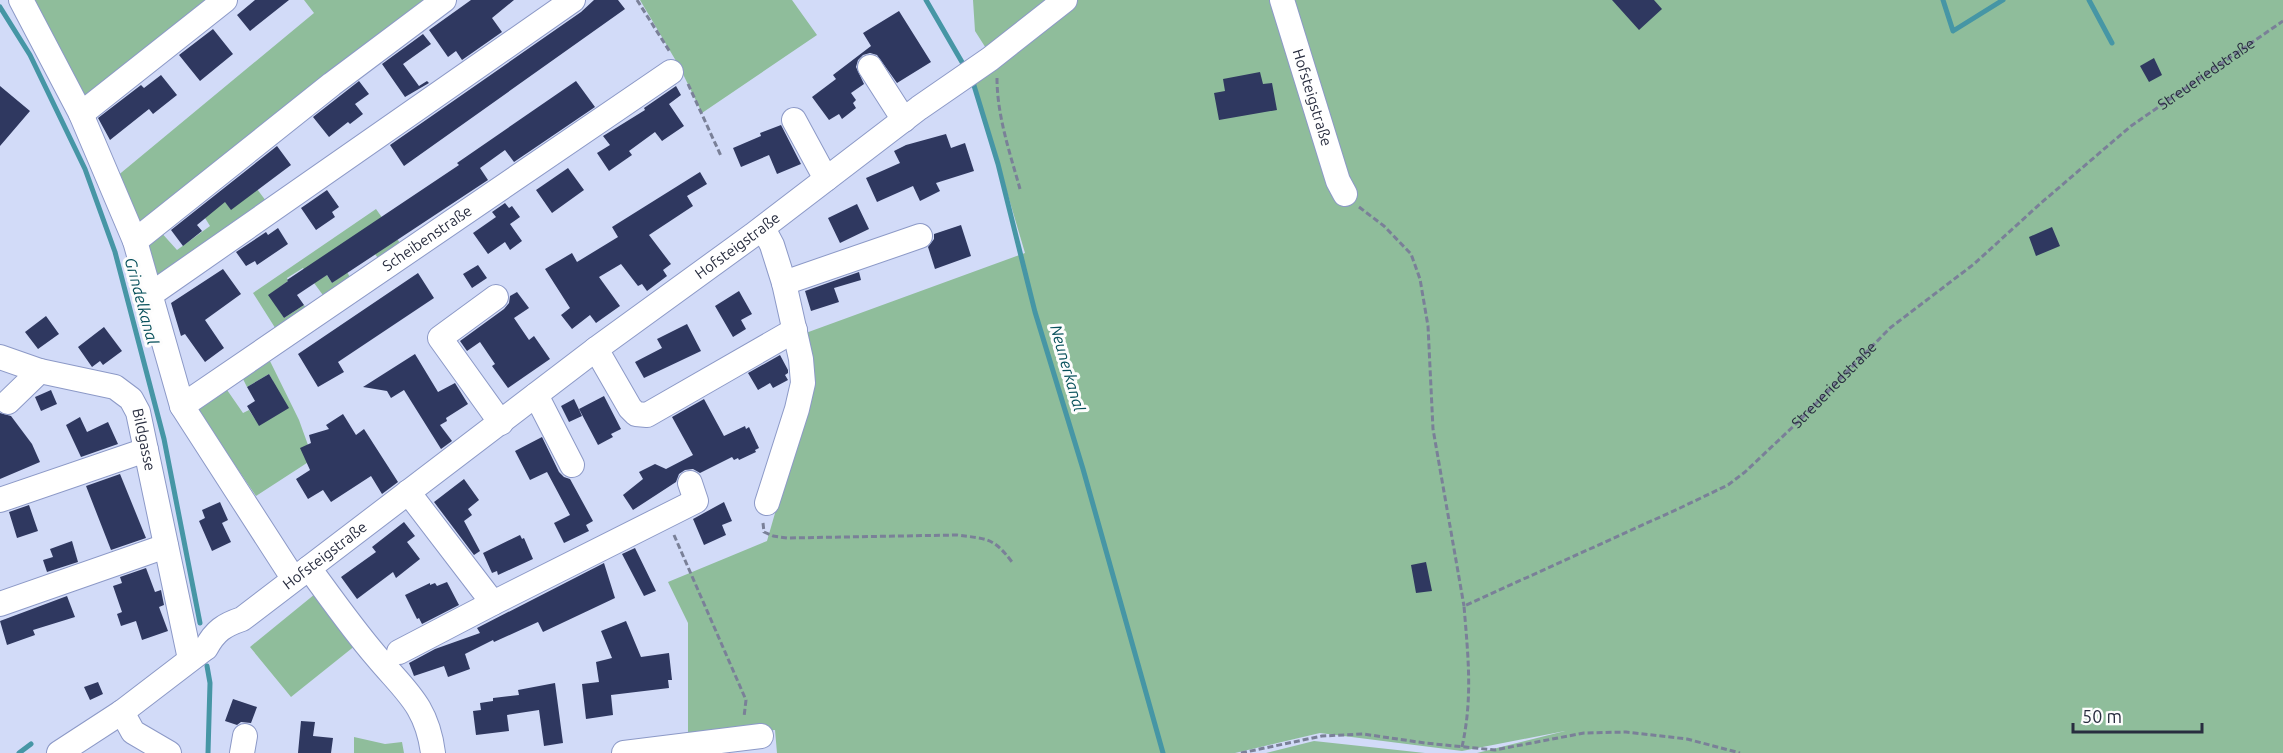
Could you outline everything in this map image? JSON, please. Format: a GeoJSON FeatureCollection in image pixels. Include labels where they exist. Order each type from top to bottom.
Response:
{"type":"FeatureCollection","features":[{"type":"Feature","properties":{"kind":"street"},"geometry":{"type":"LineString","coordinates":[[21,0],[81,114],[135,241],[182,406],[301,573],[418,704],[427,722],[433,753]]}},
{"type":"Feature","properties":{"kind":"street"},"geometry":{"type":"LineString","coordinates":[[81,114],[225,0]]}},
{"type":"Feature","properties":{"kind":"street"},"geometry":{"type":"LineString","coordinates":[[135,241],[332,84],[444,0]]}},
{"type":"Feature","properties":{"kind":"street"},"geometry":{"type":"LineString","coordinates":[[150,295],[573,0]]}},
{"type":"Feature","properties":{"kind":"street","name":"Hofsteigstraße"},"geometry":{"type":"LineString","coordinates":[[59,753],[122,712],[198,654],[226,640],[242,619],[301,573],[948,87],[987,61],[1065,0]]}},
{"type":"Feature","properties":{"kind":"street","name":"Hofsteigstraße"},"geometry":{"type":"LineString","coordinates":[[1282,0],[1338,181],[1345,194]]}},
{"type":"Feature","properties":{"kind":"street"},"geometry":{"type":"LineString","coordinates":[[870,67],[904,120]]}},
{"type":"Feature","properties":{"kind":"street","name":"Scheibenstraße"},"geometry":{"type":"LineString","coordinates":[[182,406],[671,72]]}},
{"type":"Feature","properties":{"kind":"street"},"geometry":{"type":"LineString","coordinates":[[794,120],[826,179]]}},
{"type":"Feature","properties":{"kind":"street"},"geometry":{"type":"LineString","coordinates":[[763,228],[772,245],[784,283],[795,330],[803,383],[768,503]]}},
{"type":"Feature","properties":{"kind":"street"},"geometry":{"type":"LineString","coordinates":[[784,283],[920,236]]}},
{"type":"Feature","properties":{"kind":"street"},"geometry":{"type":"LineString","coordinates":[[496,297],[440,338],[501,423]]}},
{"type":"Feature","properties":{"kind":"street"},"geometry":{"type":"LineString","coordinates":[[596,350],[630,408],[636,414],[647,415],[795,330]]}},
{"type":"Feature","properties":{"kind":"street","name":"Bildgasse"},"geometry":{"type":"LineString","coordinates":[[0,357],[40,371],[115,387],[130,399],[138,412],[166,546],[198,654]]}},
{"type":"Feature","properties":{"kind":"street"},"geometry":{"type":"LineString","coordinates":[[8,402],[40,371]]}},
{"type":"Feature","properties":{"kind":"street"},"geometry":{"type":"LineString","coordinates":[[536,395],[572,465]]}},
{"type":"Feature","properties":{"kind":"street"},"geometry":{"type":"LineString","coordinates":[[0,500],[146,450]]}},
{"type":"Feature","properties":{"kind":"street"},"geometry":{"type":"LineString","coordinates":[[399,652],[696,501],[690,483]]}},
{"type":"Feature","properties":{"kind":"street"},"geometry":{"type":"LineString","coordinates":[[408,492],[493,603]]}},
{"type":"Feature","properties":{"kind":"street"},"geometry":{"type":"LineString","coordinates":[[0,604],[166,546]]}},
{"type":"Feature","properties":{"kind":"street"},"geometry":{"type":"LineString","coordinates":[[122,712],[133,732],[169,753]]}},
{"type":"Feature","properties":{"kind":"street"},"geometry":{"type":"LineString","coordinates":[[624,753],[761,736]]}},
{"type":"Feature","properties":{"kind":"path","name":"Streueriedstraße"},"geometry":{"type":"LineString","coordinates":[[1464,606],[1680,508],[1728,484],[1745,472],[1799,421],[1890,328],[1974,264],[2131,126],[2283,21]]}},
{"type":"Feature","properties":{"kind":"path"},"geometry":{"type":"LineString","coordinates":[[987,61],[997,78],[997,93],[1006,140],[1020,189]]}},
{"type":"Feature","properties":{"kind":"path"},"geometry":{"type":"LineString","coordinates":[[1345,194],[1384,226],[1411,254],[1420,279],[1428,327],[1433,429],[1464,606],[1470,685],[1468,719],[1462,747]]}},
{"type":"Feature","properties":{"kind":"path"},"geometry":{"type":"LineString","coordinates":[[768,503],[763,522],[764,532],[773,536],[787,538],[957,535],[985,538],[999,545],[1011,562]]}},
{"type":"Feature","properties":{"kind":"path"},"geometry":{"type":"LineString","coordinates":[[666,517],[746,700],[743,728],[736,739]]}},
{"type":"Feature","properties":{"kind":"path"},"geometry":{"type":"LineString","coordinates":[[1240,753],[1322,736],[1363,734],[1502,750],[1584,734],[1626,732],[1687,739],[1740,753]]}},
{"type":"Feature","properties":{"kind":"green space"},"geometry":{"type":"Polygon","coordinates":[[[21,0],[222,0],[81,114],[21,0]]]}},
{"type":"Feature","properties":{"kind":"green space"},"geometry":{"type":"Polygon","coordinates":[[[304,0],[436,0],[139,228],[116,177],[314,13],[304,0]]]}},
{"type":"Feature","properties":{"kind":"green space"},"geometry":{"type":"Polygon","coordinates":[[[640,0],[792,0],[817,35],[702,113],[679,66],[640,0]]]}},
{"type":"Feature","properties":{"kind":"green space"},"geometry":{"type":"Polygon","coordinates":[[[973,0],[2283,0],[2283,753],[1477,753],[1565,731],[1462,751],[1320,733],[1235,753],[777,753],[775,730],[688,736],[688,623],[668,582],[767,541],[811,388],[803,334],[1025,253],[974,80],[989,53],[975,31],[973,0]]]}},
{"type":"Feature","properties":{"kind":"green space"},"geometry":{"type":"Polygon","coordinates":[[[248,177],[269,205],[154,285],[142,244],[159,230],[177,250],[210,226],[205,218],[248,177]]]}},
{"type":"Feature","properties":{"kind":"green space"},"geometry":{"type":"Polygon","coordinates":[[[376,209],[405,250],[383,265],[375,254],[317,260],[332,283],[347,272],[354,284],[328,302],[303,268],[287,278],[288,281],[269,295],[284,318],[304,305],[310,314],[279,334],[253,293],[376,209]]]}},
{"type":"Feature","properties":{"kind":"green space"},"geometry":{"type":"Polygon","coordinates":[[[268,357],[299,420],[313,459],[256,496],[200,414],[197,406],[225,387],[243,413],[249,410],[259,425],[273,381],[269,374],[247,387],[240,373],[268,357]]]}},
{"type":"Feature","properties":{"kind":"green space"},"geometry":{"type":"Polygon","coordinates":[[[315,594],[356,645],[291,697],[250,647],[315,594]]]}},
{"type":"Feature","properties":{"kind":"green space"},"geometry":{"type":"Polygon","coordinates":[[[354,737],[385,744],[402,742],[404,753],[354,753],[354,737]]]}},
{"type":"Feature","properties":{"kind":"green space"},"geometry":{"type":"Polygon","coordinates":[[[1314,741],[1425,753],[1266,753],[1314,741]]]}},
{"type":"Feature","properties":{"kind":"building"},"geometry":{"type":"Polygon","coordinates":[[[255,0],[289,0],[250,31],[237,15],[255,0]]]}},
{"type":"Feature","properties":{"kind":"building"},"geometry":{"type":"Polygon","coordinates":[[[471,0],[514,0],[492,18],[502,32],[462,60],[456,51],[448,57],[429,30],[471,0]]]}},
{"type":"Feature","properties":{"kind":"building"},"geometry":{"type":"Polygon","coordinates":[[[594,0],[618,0],[625,9],[404,166],[390,145],[581,12],[594,0]]]}},
{"type":"Feature","properties":{"kind":"building"},"geometry":{"type":"Polygon","coordinates":[[[1612,0],[1654,0],[1662,9],[1639,30],[1612,0]]]}},
{"type":"Feature","properties":{"kind":"building"},"geometry":{"type":"Polygon","coordinates":[[[899,11],[931,62],[897,83],[877,55],[870,53],[863,55],[856,67],[864,84],[851,93],[856,100],[853,103],[856,108],[842,119],[839,114],[829,120],[812,97],[836,79],[833,75],[871,46],[863,33],[899,11]]]}},
{"type":"Feature","properties":{"kind":"building"},"geometry":{"type":"Polygon","coordinates":[[[213,29],[233,54],[200,81],[179,55],[213,29]]]}},
{"type":"Feature","properties":{"kind":"building"},"geometry":{"type":"Polygon","coordinates":[[[423,34],[431,44],[403,64],[419,86],[427,81],[429,83],[405,97],[382,64],[423,34]]]}},
{"type":"Feature","properties":{"kind":"building"},"geometry":{"type":"Polygon","coordinates":[[[2154,58],[2162,75],[2149,82],[2140,66],[2154,58]]]}},
{"type":"Feature","properties":{"kind":"building"},"geometry":{"type":"Polygon","coordinates":[[[1260,72],[1263,84],[1272,83],[1277,110],[1219,120],[1214,93],[1225,91],[1223,79],[1260,72]]]}},
{"type":"Feature","properties":{"kind":"building"},"geometry":{"type":"Polygon","coordinates":[[[161,75],[177,95],[153,114],[149,109],[110,140],[98,118],[141,85],[144,88],[161,75]]]}},
{"type":"Feature","properties":{"kind":"building"},"geometry":{"type":"Polygon","coordinates":[[[359,81],[369,94],[355,104],[363,114],[329,137],[313,117],[359,81]]]}},
{"type":"Feature","properties":{"kind":"building"},"geometry":{"type":"Polygon","coordinates":[[[576,81],[595,107],[514,162],[505,150],[480,168],[488,180],[332,283],[327,275],[297,295],[304,305],[284,318],[268,295],[459,165],[457,163],[576,81]]]}},
{"type":"Feature","properties":{"kind":"building"},"geometry":{"type":"Polygon","coordinates":[[[0,86],[30,111],[0,146],[0,86]]]}},
{"type":"Feature","properties":{"kind":"building"},"geometry":{"type":"Polygon","coordinates":[[[676,86],[681,95],[669,104],[684,126],[662,141],[655,132],[629,151],[632,155],[609,171],[597,153],[610,145],[603,136],[645,110],[644,108],[676,86]]]}},
{"type":"Feature","properties":{"kind":"building"},"geometry":{"type":"Polygon","coordinates":[[[781,125],[801,164],[777,174],[769,155],[741,167],[733,148],[761,136],[760,133],[781,125]]]}},
{"type":"Feature","properties":{"kind":"building"},"geometry":{"type":"Polygon","coordinates":[[[946,134],[951,148],[965,143],[974,171],[936,183],[940,191],[920,201],[913,186],[877,202],[866,178],[900,163],[894,151],[906,145],[946,134]]]}},
{"type":"Feature","properties":{"kind":"building"},"geometry":{"type":"Polygon","coordinates":[[[277,146],[291,165],[231,210],[225,202],[197,225],[202,231],[183,246],[171,230],[277,146]]]}},
{"type":"Feature","properties":{"kind":"building"},"geometry":{"type":"Polygon","coordinates":[[[568,168],[584,190],[552,213],[536,190],[568,168]]]}},
{"type":"Feature","properties":{"kind":"building"},"geometry":{"type":"Polygon","coordinates":[[[700,172],[707,184],[687,196],[693,206],[649,235],[671,264],[663,270],[667,276],[647,291],[642,284],[638,286],[621,264],[599,277],[620,306],[596,323],[590,315],[572,329],[561,315],[570,308],[545,269],[572,253],[577,262],[618,237],[612,227],[700,172]]]}},
{"type":"Feature","properties":{"kind":"building"},"geometry":{"type":"Polygon","coordinates":[[[327,190],[339,207],[332,212],[335,217],[316,230],[301,208],[327,190]]]}},
{"type":"Feature","properties":{"kind":"building"},"geometry":{"type":"Polygon","coordinates":[[[505,203],[509,208],[512,206],[520,217],[510,224],[522,241],[510,250],[505,242],[488,254],[473,233],[496,217],[492,212],[505,203]]]}},
{"type":"Feature","properties":{"kind":"building"},"geometry":{"type":"Polygon","coordinates":[[[857,204],[869,229],[840,243],[828,218],[857,204]]]}},
{"type":"Feature","properties":{"kind":"building"},"geometry":{"type":"Polygon","coordinates":[[[961,225],[971,256],[935,269],[928,247],[934,239],[934,234],[961,225]]]}},
{"type":"Feature","properties":{"kind":"building"},"geometry":{"type":"Polygon","coordinates":[[[2052,227],[2060,246],[2036,256],[2029,237],[2052,227]]]}},
{"type":"Feature","properties":{"kind":"building"},"geometry":{"type":"Polygon","coordinates":[[[278,228],[288,244],[257,265],[255,261],[246,266],[236,252],[266,232],[268,235],[278,228]]]}},
{"type":"Feature","properties":{"kind":"building"},"geometry":{"type":"Polygon","coordinates":[[[478,265],[487,278],[472,288],[463,274],[478,265]]]}},
{"type":"Feature","properties":{"kind":"building"},"geometry":{"type":"Polygon","coordinates":[[[223,269],[241,294],[205,320],[224,348],[205,362],[185,334],[181,336],[171,303],[223,269]]]}},
{"type":"Feature","properties":{"kind":"building"},"geometry":{"type":"Polygon","coordinates":[[[859,272],[861,280],[834,288],[839,302],[811,311],[805,291],[859,272]]]}},
{"type":"Feature","properties":{"kind":"building"},"geometry":{"type":"Polygon","coordinates":[[[418,273],[434,298],[338,362],[344,372],[318,387],[298,354],[418,273]]]}},
{"type":"Feature","properties":{"kind":"building"},"geometry":{"type":"Polygon","coordinates":[[[739,291],[752,314],[741,320],[746,329],[733,337],[715,306],[739,291]]]}},
{"type":"Feature","properties":{"kind":"building"},"geometry":{"type":"Polygon","coordinates":[[[517,292],[529,308],[514,318],[529,340],[534,336],[550,359],[508,388],[492,366],[495,364],[480,342],[467,351],[460,341],[504,309],[509,303],[510,296],[517,292]]]}},
{"type":"Feature","properties":{"kind":"building"},"geometry":{"type":"Polygon","coordinates":[[[46,316],[59,334],[38,349],[25,332],[46,316]]]}},
{"type":"Feature","properties":{"kind":"building"},"geometry":{"type":"Polygon","coordinates":[[[687,324],[701,351],[644,378],[635,362],[662,348],[657,339],[687,324]]]}},
{"type":"Feature","properties":{"kind":"building"},"geometry":{"type":"Polygon","coordinates":[[[104,327],[122,351],[103,365],[100,361],[92,367],[78,347],[104,327]]]}},
{"type":"Feature","properties":{"kind":"building"},"geometry":{"type":"Polygon","coordinates":[[[415,354],[438,392],[455,383],[468,404],[446,418],[447,421],[440,425],[452,441],[441,449],[404,390],[391,398],[387,391],[363,387],[415,354]]]}},
{"type":"Feature","properties":{"kind":"building"},"geometry":{"type":"Polygon","coordinates":[[[780,355],[788,370],[785,375],[788,380],[773,388],[770,383],[758,390],[748,373],[780,355]]]}},
{"type":"Feature","properties":{"kind":"building"},"geometry":{"type":"Polygon","coordinates":[[[269,374],[289,408],[259,426],[247,406],[255,401],[247,387],[269,374]]]}},
{"type":"Feature","properties":{"kind":"building"},"geometry":{"type":"Polygon","coordinates":[[[51,390],[57,404],[41,411],[35,397],[51,390]]]}},
{"type":"Feature","properties":{"kind":"building"},"geometry":{"type":"Polygon","coordinates":[[[604,396],[621,429],[611,434],[613,437],[598,445],[579,409],[604,396]]]}},
{"type":"Feature","properties":{"kind":"building"},"geometry":{"type":"Polygon","coordinates":[[[574,399],[582,416],[569,422],[561,406],[574,399]]]}},
{"type":"Feature","properties":{"kind":"building"},"geometry":{"type":"Polygon","coordinates":[[[704,399],[724,436],[745,426],[746,429],[749,427],[759,448],[755,450],[756,452],[739,460],[738,458],[734,460],[732,457],[700,473],[693,469],[685,470],[679,474],[676,482],[633,510],[623,495],[643,479],[639,472],[655,464],[666,469],[693,455],[672,417],[704,399]]]}},
{"type":"Feature","properties":{"kind":"building"},"geometry":{"type":"Polygon","coordinates":[[[0,413],[11,416],[32,444],[40,462],[0,479],[0,413]]]}},
{"type":"Feature","properties":{"kind":"building"},"geometry":{"type":"Polygon","coordinates":[[[343,414],[356,435],[364,429],[398,482],[382,494],[371,476],[331,502],[323,490],[308,499],[296,479],[310,470],[300,448],[311,443],[309,435],[329,429],[326,425],[343,414]]]}},
{"type":"Feature","properties":{"kind":"building"},"geometry":{"type":"Polygon","coordinates":[[[80,417],[87,432],[108,422],[118,444],[81,457],[66,425],[80,417]]]}},
{"type":"Feature","properties":{"kind":"building"},"geometry":{"type":"Polygon","coordinates":[[[542,437],[559,472],[570,479],[593,521],[586,525],[589,531],[564,543],[554,523],[570,515],[547,472],[530,480],[515,451],[542,437]]]}},
{"type":"Feature","properties":{"kind":"building"},"geometry":{"type":"Polygon","coordinates":[[[120,474],[146,538],[111,550],[86,486],[120,474]]]}},
{"type":"Feature","properties":{"kind":"building"},"geometry":{"type":"Polygon","coordinates":[[[464,479],[479,500],[468,509],[472,515],[464,521],[480,551],[474,555],[434,502],[464,479]]]}},
{"type":"Feature","properties":{"kind":"building"},"geometry":{"type":"Polygon","coordinates":[[[220,502],[228,520],[222,523],[231,542],[212,551],[199,521],[205,518],[202,510],[220,502]]]}},
{"type":"Feature","properties":{"kind":"building"},"geometry":{"type":"Polygon","coordinates":[[[724,502],[732,521],[722,525],[726,535],[704,545],[693,519],[724,502]]]}},
{"type":"Feature","properties":{"kind":"building"},"geometry":{"type":"Polygon","coordinates":[[[29,505],[38,531],[17,538],[9,512],[29,505]]]}},
{"type":"Feature","properties":{"kind":"building"},"geometry":{"type":"Polygon","coordinates":[[[404,522],[415,536],[407,542],[420,559],[396,578],[393,572],[357,599],[341,577],[376,552],[372,547],[404,522]]]}},
{"type":"Feature","properties":{"kind":"building"},"geometry":{"type":"Polygon","coordinates":[[[520,535],[522,539],[524,538],[533,559],[498,575],[497,571],[492,573],[483,553],[520,535]]]}},
{"type":"Feature","properties":{"kind":"building"},"geometry":{"type":"Polygon","coordinates":[[[72,541],[78,562],[47,572],[43,560],[53,557],[50,549],[72,541]]]}},
{"type":"Feature","properties":{"kind":"building"},"geometry":{"type":"Polygon","coordinates":[[[635,548],[656,591],[644,596],[622,554],[635,548]]]}},
{"type":"Feature","properties":{"kind":"building"},"geometry":{"type":"Polygon","coordinates":[[[1426,562],[1432,591],[1416,593],[1411,565],[1426,562]]]}},
{"type":"Feature","properties":{"kind":"building"},"geometry":{"type":"Polygon","coordinates":[[[604,563],[615,598],[543,632],[538,622],[494,642],[493,640],[465,654],[470,669],[448,677],[444,666],[414,676],[409,663],[435,649],[480,633],[477,628],[604,563]]]}},
{"type":"Feature","properties":{"kind":"building"},"geometry":{"type":"Polygon","coordinates":[[[146,568],[155,592],[161,590],[164,605],[159,607],[168,631],[142,640],[136,621],[121,626],[117,614],[122,612],[113,586],[122,583],[120,577],[146,568]]]}},
{"type":"Feature","properties":{"kind":"building"},"geometry":{"type":"Polygon","coordinates":[[[447,582],[459,605],[422,624],[405,595],[430,583],[430,585],[435,583],[437,586],[447,582]]]}},
{"type":"Feature","properties":{"kind":"building"},"geometry":{"type":"Polygon","coordinates":[[[67,596],[75,617],[33,630],[35,635],[7,645],[0,621],[67,596]]]}},
{"type":"Feature","properties":{"kind":"building"},"geometry":{"type":"Polygon","coordinates":[[[626,621],[641,657],[669,653],[672,680],[668,680],[669,688],[611,695],[613,715],[586,719],[582,684],[599,682],[596,662],[612,658],[601,631],[626,621]]]}},
{"type":"Feature","properties":{"kind":"building"},"geometry":{"type":"Polygon","coordinates":[[[98,682],[103,694],[90,700],[84,687],[98,682]]]}},
{"type":"Feature","properties":{"kind":"building"},"geometry":{"type":"Polygon","coordinates":[[[555,683],[563,743],[544,746],[539,710],[507,715],[509,731],[476,735],[473,711],[481,710],[480,703],[493,701],[493,698],[519,695],[518,690],[555,683]]]}},
{"type":"Feature","properties":{"kind":"building"},"geometry":{"type":"Polygon","coordinates":[[[233,699],[257,707],[251,723],[241,722],[237,725],[225,721],[233,699]]]}},
{"type":"Feature","properties":{"kind":"building"},"geometry":{"type":"Polygon","coordinates":[[[301,721],[315,722],[313,736],[333,738],[331,753],[298,753],[301,721]]]}},
{"type":"Feature","properties":{"kind":"waterway","name":"Neunerkanal"},"geometry":{"type":"LineString","coordinates":[[926,0],[966,69]]}},
{"type":"Feature","properties":{"kind":"waterway"},"geometry":{"type":"LineString","coordinates":[[1943,0],[1953,31],[2003,0]]}},
{"type":"Feature","properties":{"kind":"waterway"},"geometry":{"type":"LineString","coordinates":[[2089,0],[2112,43]]}},
{"type":"Feature","properties":{"kind":"waterway","name":"Grindelkanal"},"geometry":{"type":"LineString","coordinates":[[0,7],[30,55],[85,169],[115,252],[164,439],[200,623]]}},
{"type":"Feature","properties":{"kind":"waterway","name":"Neunerkanal"},"geometry":{"type":"LineString","coordinates":[[972,79],[998,164],[1035,312],[1083,469],[1163,753]]}},
{"type":"Feature","properties":{"kind":"waterway","name":"Grindelkanal"},"geometry":{"type":"LineString","coordinates":[[207,666],[210,683],[208,753]]}},
{"type":"Feature","properties":{"kind":"waterway"},"geometry":{"type":"LineString","coordinates":[[19,753],[31,744]]}}]}
